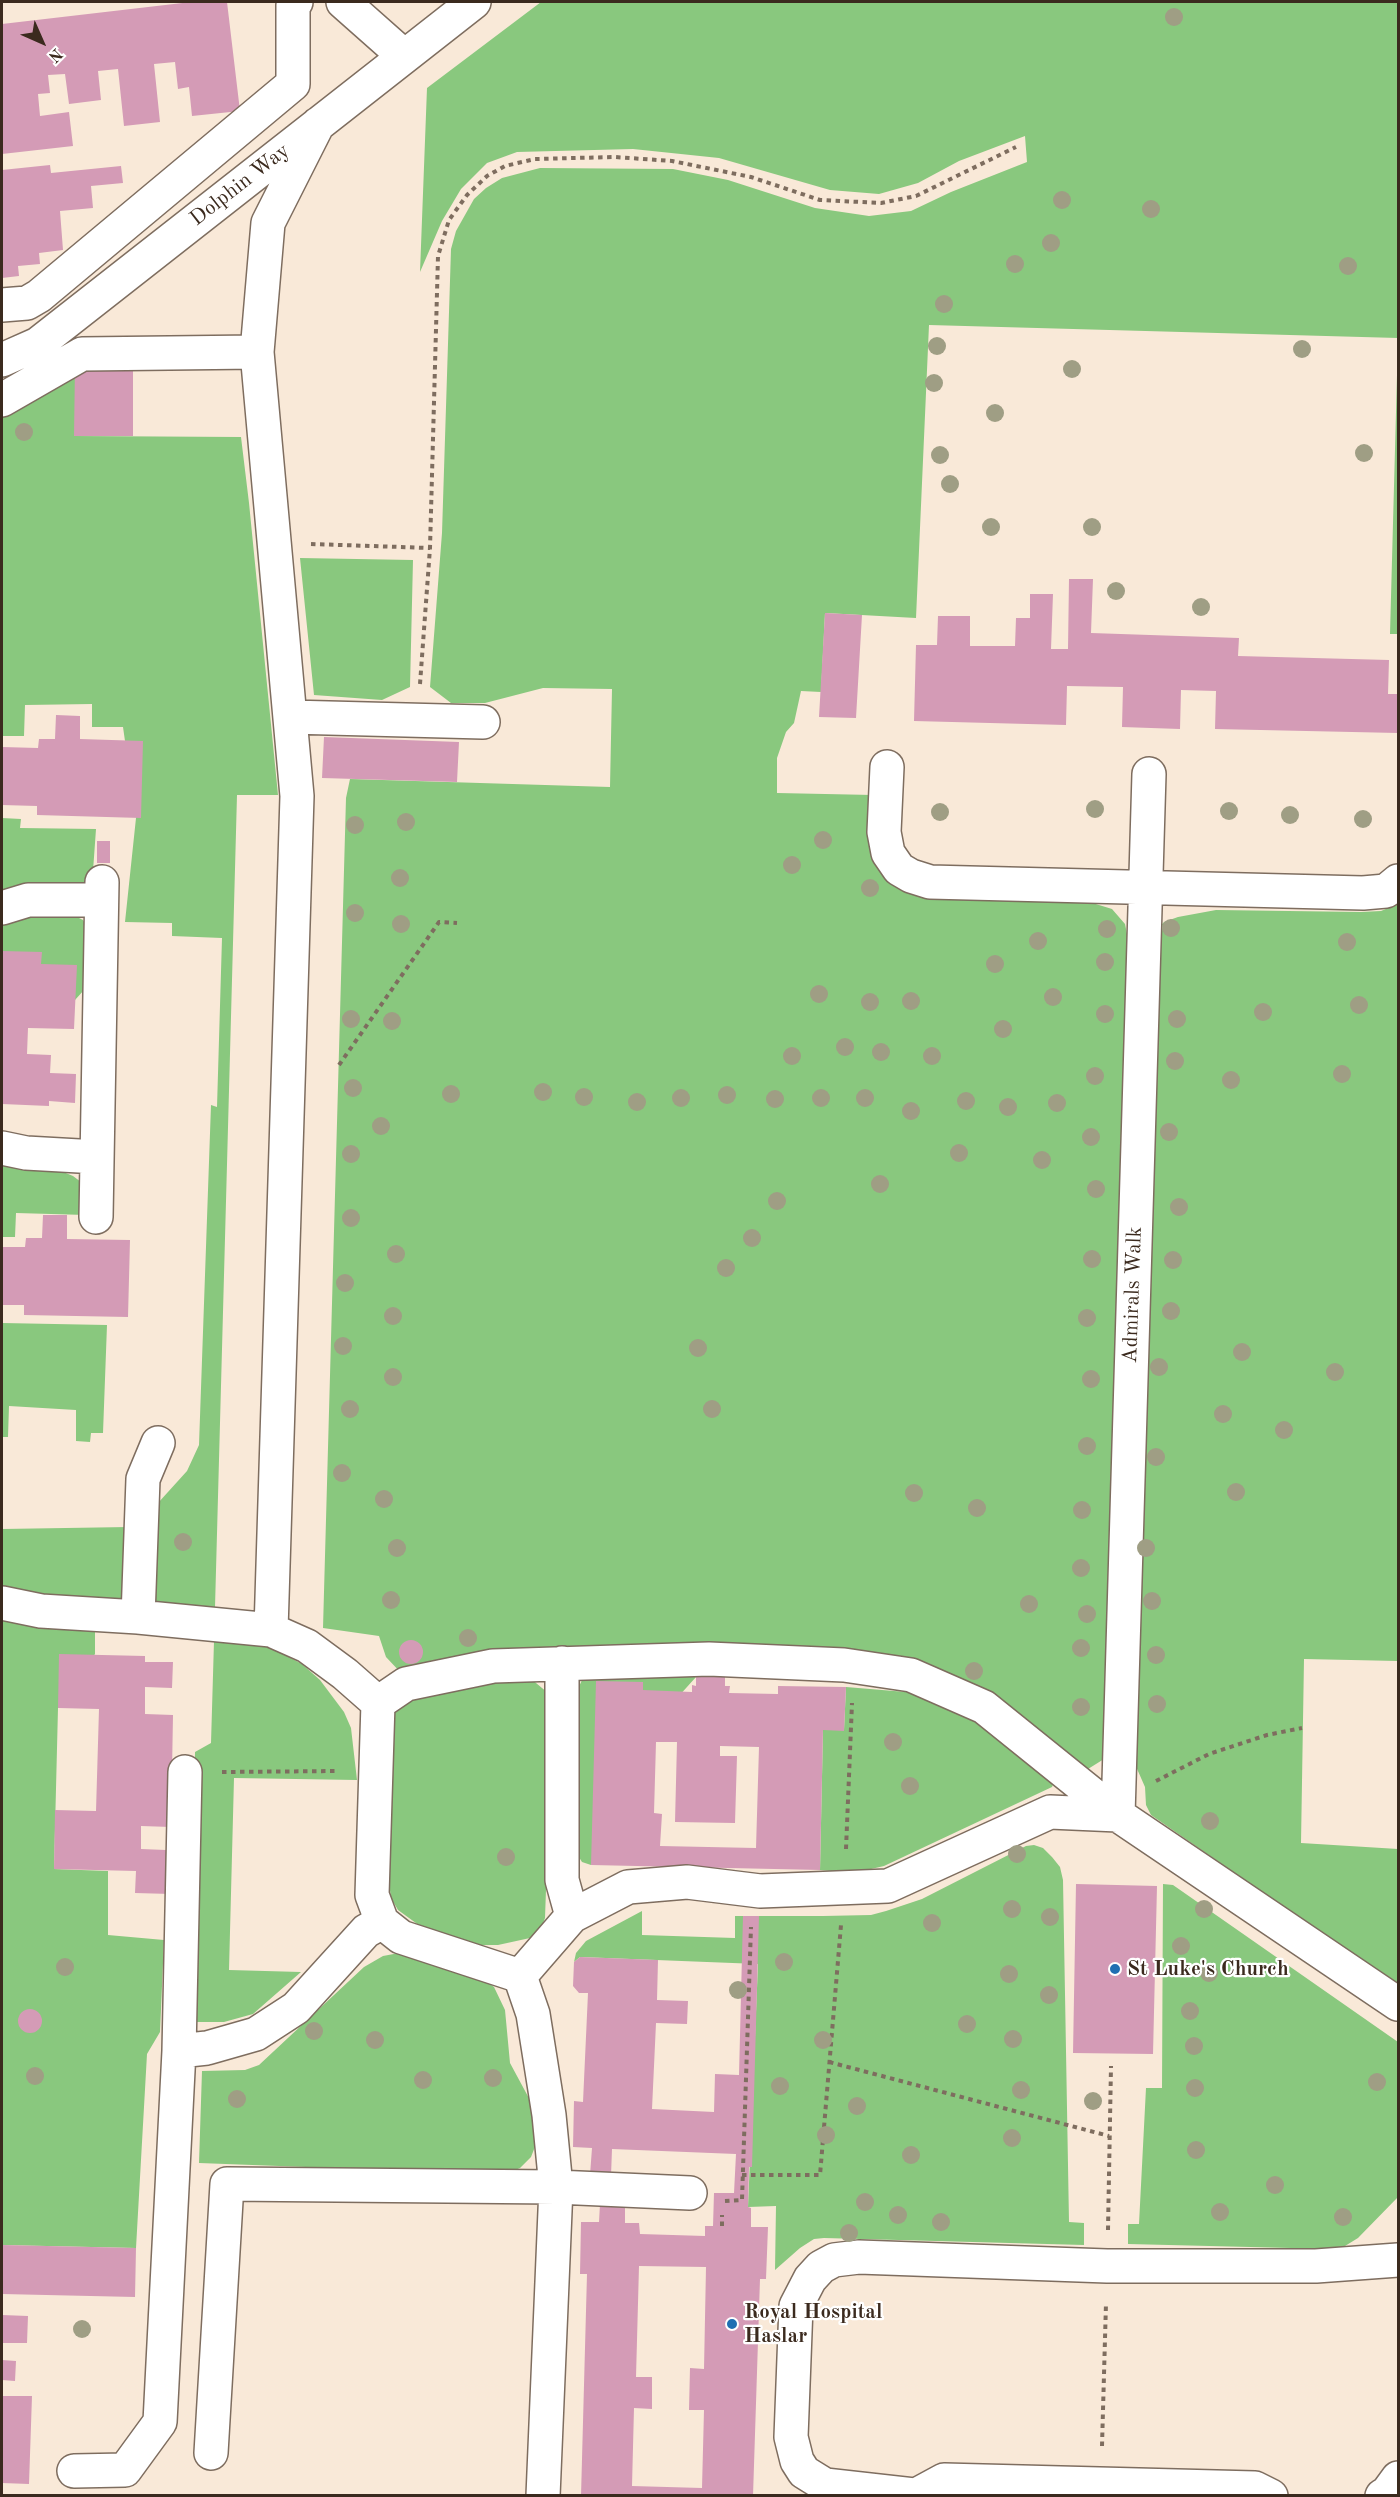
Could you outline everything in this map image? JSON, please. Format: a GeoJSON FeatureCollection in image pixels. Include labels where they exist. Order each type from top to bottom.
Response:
{"type":"FeatureCollection","features":[{"type":"Feature","properties":{"kind":"lane"},"geometry":{"type":"LineString","coordinates":[[2,305],[27,303],[39,296],[292,84],[293,5],[296,2]]}},
{"type":"Feature","properties":{"kind":"lane"},"geometry":{"type":"LineString","coordinates":[[343,2],[404,56]]}},
{"type":"Feature","properties":{"kind":"lane","name":"Dolphin Way"},"geometry":{"type":"LineString","coordinates":[[2,360],[38,344],[474,2]]}},
{"type":"Feature","properties":{"kind":"lane"},"geometry":{"type":"LineString","coordinates":[[271,1630],[297,796],[257,352],[268,223],[318,124]]}},
{"type":"Feature","properties":{"kind":"lane"},"geometry":{"type":"LineString","coordinates":[[2,400],[82,354],[257,352]]}},
{"type":"Feature","properties":{"kind":"lane"},"geometry":{"type":"LineString","coordinates":[[290,717],[483,722]]}},
{"type":"Feature","properties":{"kind":"lane"},"geometry":{"type":"LineString","coordinates":[[887,767],[886,845],[892,860],[910,876],[930,882],[1363,893],[1386,891],[1398,881]]}},
{"type":"Feature","properties":{"kind":"lane","name":"Admirals Walk"},"geometry":{"type":"LineString","coordinates":[[1118,1815],[1149,774]]}},
{"type":"Feature","properties":{"kind":"lane"},"geometry":{"type":"LineString","coordinates":[[2,908],[28,900],[101,891],[96,1217]]}},
{"type":"Feature","properties":{"kind":"lane"},"geometry":{"type":"LineString","coordinates":[[2,1148],[26,1153],[97,1157]]}},
{"type":"Feature","properties":{"kind":"lane"},"geometry":{"type":"LineString","coordinates":[[138,1617],[143,1479],[158,1443]]}},
{"type":"Feature","properties":{"kind":"lane"},"geometry":{"type":"LineString","coordinates":[[2,1603],[41,1611],[138,1617],[271,1630],[307,1646],[345,1674],[378,1703]]}},
{"type":"Feature","properties":{"kind":"lane"},"geometry":{"type":"LineString","coordinates":[[378,1703],[406,1684],[493,1666],[709,1659],[853,1667],[911,1675],[984,1707],[1118,1815],[1398,2004]]}},
{"type":"Feature","properties":{"kind":"lane"},"geometry":{"type":"LineString","coordinates":[[562,1663],[562,1880],[572,1916]]}},
{"type":"Feature","properties":{"kind":"lane"},"geometry":{"type":"LineString","coordinates":[[378,1703],[372,1895],[382,1922],[401,1937],[520,1976]]}},
{"type":"Feature","properties":{"kind":"lane"},"geometry":{"type":"LineString","coordinates":[[74,2471],[125,2470],[160,2422],[179,2051],[185,1772]]}},
{"type":"Feature","properties":{"kind":"lane"},"geometry":{"type":"LineString","coordinates":[[520,1976],[572,1916],[628,1887],[687,1882],[760,1891],[888,1886],[1050,1812],[1118,1815]]}},
{"type":"Feature","properties":{"kind":"lane"},"geometry":{"type":"LineString","coordinates":[[179,2051],[207,2048],[256,2034],[266,2028],[296,2008],[366,1931],[382,1922]]}},
{"type":"Feature","properties":{"kind":"lane"},"geometry":{"type":"LineString","coordinates":[[520,1976],[533,2014],[549,2115],[556,2187],[543,2496]]}},
{"type":"Feature","properties":{"kind":"lane"},"geometry":{"type":"LineString","coordinates":[[211,2453],[227,2184],[556,2187],[690,2193]]}},
{"type":"Feature","properties":{"kind":"lane"},"geometry":{"type":"LineString","coordinates":[[1271,2496],[1255,2488],[944,2480],[921,2494],[825,2485],[814,2480],[796,2461],[791,2437],[796,2306],[810,2279],[821,2267],[834,2260],[859,2257],[1107,2266],[1338,2265],[1398,2260]]}},
{"type":"Feature","properties":{"kind":"lane"},"geometry":{"type":"LineString","coordinates":[[1382,2496],[1398,2478]]}},
{"type":"Feature","properties":{"kind":"path"},"geometry":{"type":"LineString","coordinates":[[420,720],[419,687],[430,548],[438,256],[449,220],[467,195],[487,176],[505,166],[535,159],[615,157],[672,161],[751,177],[820,200],[881,203],[916,195],[1016,147]]}},
{"type":"Feature","properties":{"kind":"path"},"geometry":{"type":"LineString","coordinates":[[274,542],[430,548]]}},
{"type":"Feature","properties":{"kind":"path"},"geometry":{"type":"LineString","coordinates":[[339,1065],[439,922],[457,923]]}},
{"type":"Feature","properties":{"kind":"path"},"geometry":{"type":"LineString","coordinates":[[742,2175],[819,2175],[844,1888],[853,1667]]}},
{"type":"Feature","properties":{"kind":"path"},"geometry":{"type":"LineString","coordinates":[[1118,1815],[1145,1787],[1209,1754],[1267,1735],[1302,1728]]}},
{"type":"Feature","properties":{"kind":"path"},"geometry":{"type":"LineString","coordinates":[[185,1772],[375,1770]]}},
{"type":"Feature","properties":{"kind":"path"},"geometry":{"type":"LineString","coordinates":[[722,2226],[722,2201],[742,2200],[751,1916],[760,1891]]}},
{"type":"Feature","properties":{"kind":"path"},"geometry":{"type":"LineString","coordinates":[[829,2062],[1109,2136]]}},
{"type":"Feature","properties":{"kind":"green space"},"geometry":{"type":"Polygon","coordinates":[[[541,2],[1398,2],[1398,338],[929,325],[916,618],[825,613],[821,692],[801,691],[794,723],[786,732],[777,758],[777,793],[873,795],[874,855],[1086,901],[1112,909],[1125,924],[1127,934],[1104,1759],[1088,1769],[1040,1734],[945,1673],[402,1674],[386,1657],[379,1636],[323,1628],[346,798],[350,779],[610,787],[612,689],[543,688],[485,703],[451,703],[430,687],[442,533],[451,249],[456,231],[474,199],[486,188],[502,178],[540,168],[673,169],[728,180],[815,208],[869,216],[911,211],[951,192],[1027,162],[1025,136],[959,161],[918,183],[879,194],[830,190],[719,158],[633,149],[517,152],[487,163],[461,189],[442,221],[420,272],[427,88],[541,2]]]}},
{"type":"Feature","properties":{"kind":"green space"},"geometry":{"type":"Polygon","coordinates":[[[1398,338],[1398,634],[1390,634],[1398,338]]]}},
{"type":"Feature","properties":{"kind":"green space"},"geometry":{"type":"Polygon","coordinates":[[[75,366],[75,436],[241,437],[249,503],[278,795],[237,795],[215,1607],[149,1601],[158,1503],[187,1471],[199,1445],[211,1105],[217,1107],[222,938],[172,936],[172,923],[125,922],[136,818],[123,727],[92,727],[92,704],[25,705],[24,736],[2,736],[2,409],[75,366]]]}},
{"type":"Feature","properties":{"kind":"green space"},"geometry":{"type":"Polygon","coordinates":[[[300,558],[413,560],[410,687],[382,700],[314,695],[300,558]]]}},
{"type":"Feature","properties":{"kind":"green space"},"geometry":{"type":"Polygon","coordinates":[[[2,818],[21,819],[20,828],[96,829],[93,871],[83,888],[2,898],[2,818]]]}},
{"type":"Feature","properties":{"kind":"green space"},"geometry":{"type":"Polygon","coordinates":[[[1398,904],[1398,1661],[1304,1659],[1301,1843],[1398,1849],[1398,1986],[1151,1815],[1146,1805],[1145,1787],[1134,1762],[1157,930],[1164,922],[1178,917],[1216,910],[1361,912],[1381,911],[1398,904]]]}},
{"type":"Feature","properties":{"kind":"green space"},"geometry":{"type":"Polygon","coordinates":[[[18,916],[75,916],[83,920],[88,929],[84,990],[75,1000],[2,992],[2,921],[18,916]]]}},
{"type":"Feature","properties":{"kind":"green space"},"geometry":{"type":"Polygon","coordinates":[[[2,1162],[61,1171],[73,1176],[81,1182],[86,1215],[16,1213],[15,1237],[2,1237],[2,1162]]]}},
{"type":"Feature","properties":{"kind":"green space"},"geometry":{"type":"Polygon","coordinates":[[[2,1323],[107,1325],[103,1433],[91,1433],[90,1442],[76,1441],[76,1410],[9,1406],[8,1437],[2,1437],[2,1323]]]}},
{"type":"Feature","properties":{"kind":"green space"},"geometry":{"type":"Polygon","coordinates":[[[129,1527],[125,1601],[2,1591],[2,1529],[129,1527]]]}},
{"type":"Feature","properties":{"kind":"green space"},"geometry":{"type":"Polygon","coordinates":[[[2,1615],[95,1632],[95,1654],[58,1708],[54,1869],[108,1871],[108,1935],[164,1940],[160,2032],[147,2054],[136,2248],[2,2245],[2,1615]]]}},
{"type":"Feature","properties":{"kind":"green space"},"geometry":{"type":"Polygon","coordinates":[[[214,1641],[270,1647],[302,1664],[320,1680],[344,1712],[351,1728],[357,1780],[234,1778],[229,1970],[301,1972],[253,2014],[224,2022],[191,2022],[195,1752],[211,1743],[214,1641]]]}},
{"type":"Feature","properties":{"kind":"green space"},"geometry":{"type":"Polygon","coordinates":[[[614,1670],[696,1677],[650,1728],[591,1865],[582,1862],[577,1854],[577,1691],[582,1680],[614,1670]]]}},
{"type":"Feature","properties":{"kind":"green space"},"geometry":{"type":"Polygon","coordinates":[[[530,1678],[548,1693],[552,1719],[545,1918],[541,1929],[530,1938],[498,1945],[475,1945],[431,1934],[398,1910],[391,1898],[389,1883],[392,1711],[421,1691],[530,1678]]]}},
{"type":"Feature","properties":{"kind":"green space"},"geometry":{"type":"Polygon","coordinates":[[[846,1687],[918,1693],[965,1711],[1054,1782],[1052,1787],[884,1866],[854,1873],[820,1870],[823,1730],[844,1730],[846,1687]]]}},
{"type":"Feature","properties":{"kind":"green space"},"geometry":{"type":"Polygon","coordinates":[[[1034,1845],[1043,1848],[1052,1857],[1060,1867],[1063,1880],[1069,2222],[1084,2223],[1084,2245],[824,2238],[814,2239],[800,2248],[775,2270],[776,2206],[748,2207],[758,1964],[580,1957],[574,1962],[576,1953],[586,1941],[642,1911],[642,1935],[735,1938],[735,1916],[871,1915],[922,1899],[1026,1846],[1034,1845]]]}},
{"type":"Feature","properties":{"kind":"green space"},"geometry":{"type":"Polygon","coordinates":[[[1163,1884],[1173,1885],[1398,2042],[1398,2197],[1358,2238],[1345,2246],[1332,2249],[1128,2244],[1128,2224],[1139,2224],[1146,2088],[1162,2088],[1163,1884]]]}},
{"type":"Feature","properties":{"kind":"green space"},"geometry":{"type":"Polygon","coordinates":[[[399,1953],[483,1979],[494,1987],[505,2010],[510,2063],[531,2102],[536,2144],[531,2157],[520,2168],[508,2173],[493,2174],[199,2163],[202,2071],[245,2070],[259,2065],[364,1967],[383,1956],[399,1953]]]}},
{"type":"Feature","properties":{"kind":"building"},"geometry":{"type":"Polygon","coordinates":[[[191,2],[227,2],[240,111],[192,116],[189,87],[178,89],[175,62],[154,64],[160,122],[124,126],[118,69],[98,71],[101,100],[69,104],[65,74],[48,75],[50,93],[38,94],[40,116],[69,112],[73,146],[2,154],[2,24],[191,2]]]}},
{"type":"Feature","properties":{"kind":"building"},"geometry":{"type":"Polygon","coordinates":[[[50,165],[51,173],[121,166],[123,183],[91,186],[93,208],[60,211],[63,250],[39,253],[40,264],[18,266],[19,276],[2,278],[2,170],[50,165]]]}},
{"type":"Feature","properties":{"kind":"building"},"geometry":{"type":"Polygon","coordinates":[[[75,366],[133,366],[133,436],[74,436],[75,366]]]}},
{"type":"Feature","properties":{"kind":"building"},"geometry":{"type":"Polygon","coordinates":[[[1069,579],[1093,579],[1091,633],[1239,638],[1238,656],[1389,660],[1388,694],[1398,694],[1398,733],[1215,729],[1216,691],[1181,690],[1180,729],[1122,727],[1123,687],[1067,686],[1066,725],[914,721],[916,645],[937,645],[938,616],[970,616],[970,646],[1015,646],[1016,618],[1030,618],[1030,594],[1053,594],[1051,649],[1068,649],[1069,579]]]}},
{"type":"Feature","properties":{"kind":"building"},"geometry":{"type":"Polygon","coordinates":[[[825,613],[862,615],[856,718],[819,717],[825,613]]]}},
{"type":"Feature","properties":{"kind":"building"},"geometry":{"type":"Polygon","coordinates":[[[56,715],[80,716],[80,739],[143,741],[141,818],[37,815],[37,806],[2,805],[2,747],[38,748],[39,739],[55,739],[56,715]]]}},
{"type":"Feature","properties":{"kind":"building"},"geometry":{"type":"Polygon","coordinates":[[[324,737],[459,742],[457,782],[322,778],[324,737]]]}},
{"type":"Feature","properties":{"kind":"building"},"geometry":{"type":"Polygon","coordinates":[[[97,841],[110,841],[110,863],[97,863],[97,841]]]}},
{"type":"Feature","properties":{"kind":"building"},"geometry":{"type":"Polygon","coordinates":[[[2,951],[42,952],[41,964],[77,965],[74,1029],[28,1028],[27,1054],[51,1055],[50,1073],[76,1074],[75,1103],[49,1101],[49,1106],[2,1104],[2,951]]]}},
{"type":"Feature","properties":{"kind":"building"},"geometry":{"type":"Polygon","coordinates":[[[43,1215],[67,1215],[67,1239],[130,1240],[128,1317],[24,1315],[24,1305],[2,1305],[2,1247],[25,1247],[26,1238],[42,1238],[43,1215]]]}},
{"type":"Feature","properties":{"kind":"building"},"geometry":{"type":"Polygon","coordinates":[[[411,1640],[420,1643],[423,1652],[420,1661],[411,1664],[402,1661],[399,1652],[402,1643],[411,1640]]]}},
{"type":"Feature","properties":{"kind":"building"},"geometry":{"type":"Polygon","coordinates":[[[59,1654],[145,1656],[145,1662],[173,1662],[172,1688],[145,1687],[145,1714],[173,1715],[171,1827],[141,1826],[141,1849],[166,1850],[166,1869],[172,1869],[171,1894],[135,1893],[136,1871],[54,1869],[55,1810],[96,1811],[99,1709],[58,1708],[59,1654]]]}},
{"type":"Feature","properties":{"kind":"building"},"geometry":{"type":"Polygon","coordinates":[[[696,1677],[725,1677],[725,1686],[730,1686],[729,1693],[778,1694],[778,1686],[846,1687],[844,1731],[823,1730],[820,1870],[591,1865],[596,1681],[643,1682],[643,1690],[692,1692],[692,1685],[696,1686],[696,1677]],[[656,1742],[654,1813],[662,1814],[660,1846],[756,1848],[759,1747],[720,1746],[720,1756],[737,1756],[735,1823],[675,1822],[677,1742],[656,1742]]]}},
{"type":"Feature","properties":{"kind":"building","name":"St Luke's Church"},"geometry":{"type":"Polygon","coordinates":[[[1076,1884],[1157,1886],[1153,2054],[1073,2053],[1076,1884]]]}},
{"type":"Feature","properties":{"kind":"building"},"geometry":{"type":"Polygon","coordinates":[[[743,1916],[759,1916],[752,2167],[749,2167],[748,2207],[751,2208],[751,2227],[768,2227],[766,2279],[760,2279],[753,2496],[581,2496],[587,2274],[580,2274],[581,2222],[599,2222],[600,2204],[625,2205],[625,2223],[639,2223],[640,2234],[705,2236],[705,2226],[713,2226],[714,2193],[734,2193],[736,2154],[612,2149],[611,2176],[590,2175],[592,2148],[573,2147],[574,2101],[583,2102],[588,1993],[579,1993],[573,1986],[574,1962],[580,1957],[658,1960],[657,2000],[688,2001],[687,2024],[656,2023],[652,2109],[714,2112],[715,2074],[739,2075],[743,1916]],[[639,2266],[636,2377],[652,2377],[652,2409],[634,2408],[632,2486],[702,2488],[704,2410],[689,2410],[690,2368],[704,2369],[706,2267],[639,2266]]]}},
{"type":"Feature","properties":{"kind":"building"},"geometry":{"type":"Polygon","coordinates":[[[30,2009],[39,2012],[42,2021],[39,2030],[30,2033],[21,2030],[18,2021],[21,2012],[30,2009]]]}},
{"type":"Feature","properties":{"kind":"building"},"geometry":{"type":"Polygon","coordinates":[[[2,2245],[136,2248],[135,2297],[2,2294],[2,2245]]]}},
{"type":"Feature","properties":{"kind":"building"},"geometry":{"type":"Polygon","coordinates":[[[2,2315],[28,2316],[27,2343],[2,2343],[2,2315]]]}},
{"type":"Feature","properties":{"kind":"building"},"geometry":{"type":"Polygon","coordinates":[[[2,2360],[16,2361],[15,2381],[2,2380],[2,2360]]]}},
{"type":"Feature","properties":{"kind":"building"},"geometry":{"type":"Polygon","coordinates":[[[2,2396],[32,2396],[29,2484],[2,2483],[2,2396]]]}},
{"type":"Feature","properties":{"kind":"place","name":"St Luke's Church"},"geometry":{"type":"Point","coordinates":[1115,1969]}},
{"type":"Feature","properties":{"kind":"place","name":"Royal Hospital Haslar"},"geometry":{"type":"Point","coordinates":[732,2324]}}]}
